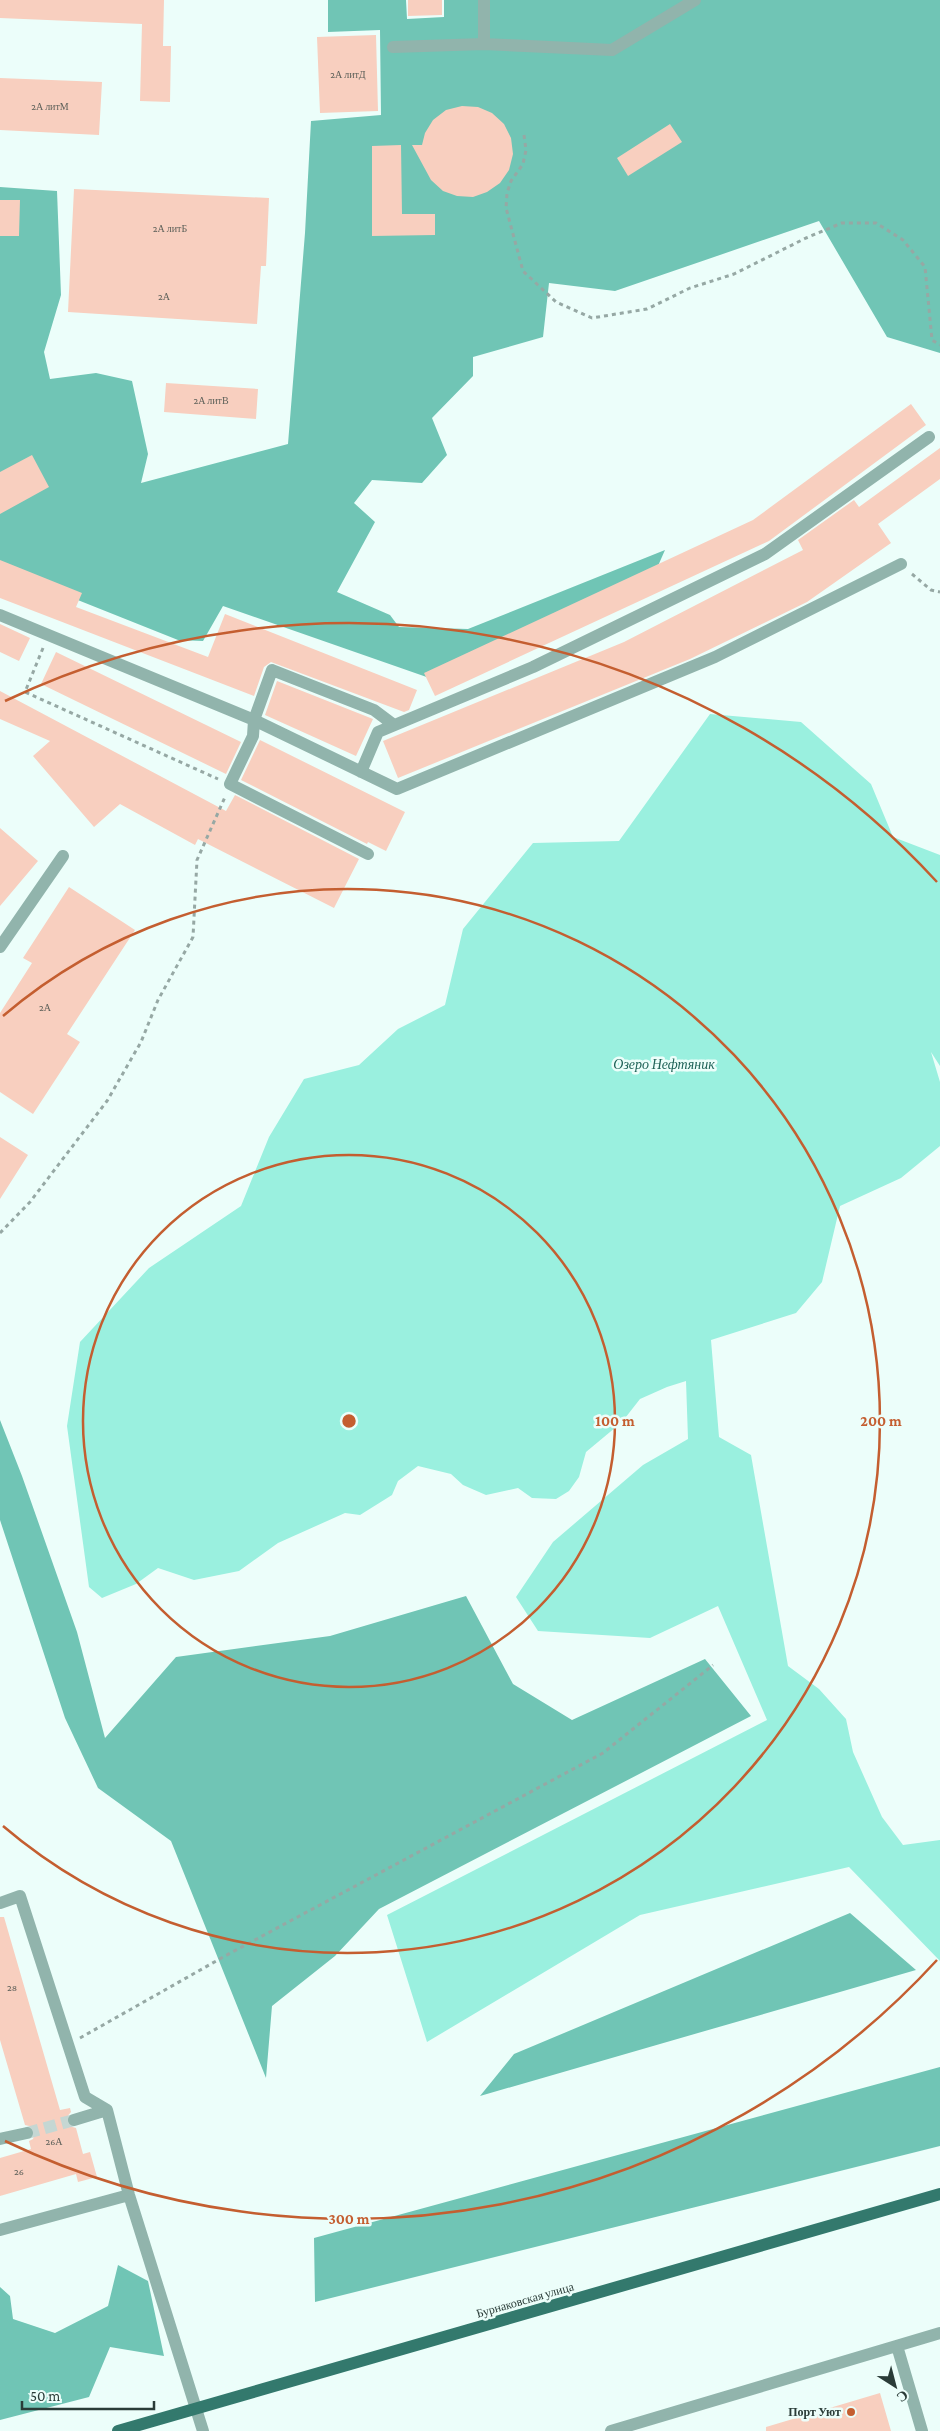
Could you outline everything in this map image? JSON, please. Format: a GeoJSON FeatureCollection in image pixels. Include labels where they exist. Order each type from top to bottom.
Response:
{"type":"FeatureCollection","features":[{"type":"Feature","properties":{"kind":"main road","name":"Бурнаковская улица"},"geometry":{"type":"LineString","coordinates":[[118,2431],[940,2194]]}},
{"type":"Feature","properties":{"kind":"street"},"geometry":{"type":"LineString","coordinates":[[484,0],[484,44]]}},
{"type":"Feature","properties":{"kind":"street"},"geometry":{"type":"LineString","coordinates":[[393,47],[484,44],[612,50],[695,0]]}},
{"type":"Feature","properties":{"kind":"street"},"geometry":{"type":"LineString","coordinates":[[361,772],[378,732],[533,667],[765,554],[929,437]]}},
{"type":"Feature","properties":{"kind":"street"},"geometry":{"type":"LineString","coordinates":[[0,615],[254,720],[397,788],[715,657],[900,564]]}},
{"type":"Feature","properties":{"kind":"street"},"geometry":{"type":"LineString","coordinates":[[368,854],[230,784],[253,736],[254,720],[272,670],[374,710],[394,726]]}},
{"type":"Feature","properties":{"kind":"street"},"geometry":{"type":"LineString","coordinates":[[0,946],[63,856]]}},
{"type":"Feature","properties":{"kind":"street"},"geometry":{"type":"LineString","coordinates":[[0,1903],[20,1896],[85,2097],[107,2110],[129,2195],[203,2431]]}},
{"type":"Feature","properties":{"kind":"street"},"geometry":{"type":"LineString","coordinates":[[74,2120],[107,2110]]}},
{"type":"Feature","properties":{"kind":"street"},"geometry":{"type":"LineString","coordinates":[[0,2139],[27,2134]]}},
{"type":"Feature","properties":{"kind":"street"},"geometry":{"type":"LineString","coordinates":[[0,2230],[129,2195]]}},
{"type":"Feature","properties":{"kind":"street"},"geometry":{"type":"LineString","coordinates":[[611,2431],[940,2333]]}},
{"type":"Feature","properties":{"kind":"street"},"geometry":{"type":"LineString","coordinates":[[897,2346],[922,2431]]}},
{"type":"Feature","properties":{"kind":"path"},"geometry":{"type":"LineString","coordinates":[[524,135],[526,150],[523,164],[511,181],[507,193],[506,208],[523,271],[556,302],[592,318],[647,309],[690,288],[734,274],[806,238],[842,223],[876,223],[903,240],[925,267],[932,340],[940,345]]}},
{"type":"Feature","properties":{"kind":"path"},"geometry":{"type":"LineString","coordinates":[[900,564],[931,590],[940,592]]}},
{"type":"Feature","properties":{"kind":"path"},"geometry":{"type":"LineString","coordinates":[[0,1233],[30,1202],[107,1101],[141,1042],[158,1000],[192,937],[197,860],[230,784],[25,692],[49,635]]}},
{"type":"Feature","properties":{"kind":"path"},"geometry":{"type":"LineString","coordinates":[[68,2044],[225,1956],[603,1753],[713,1665]]}},
{"type":"Feature","properties":{"kind":"shaded area"},"geometry":{"type":"Polygon","coordinates":[[[328,0],[406,0],[407,19],[444,17],[444,0],[940,0],[940,353],[887,337],[819,221],[615,291],[549,283],[543,337],[473,357],[473,376],[432,418],[447,455],[422,483],[372,480],[354,503],[375,522],[337,592],[390,615],[399,627],[468,629],[665,550],[650,584],[438,681],[223,606],[203,641],[178,640],[0,569],[0,187],[57,191],[61,295],[44,352],[50,379],[96,373],[132,381],[148,454],[141,483],[288,444],[305,233],[311,121],[381,115],[380,30],[328,32],[328,0]]]}},
{"type":"Feature","properties":{"kind":"shaded area"},"geometry":{"type":"Polygon","coordinates":[[[0,1420],[22,1476],[77,1632],[105,1738],[176,1657],[330,1636],[466,1596],[513,1684],[572,1720],[705,1659],[751,1716],[379,1909],[335,1956],[272,2006],[266,2078],[171,1841],[98,1788],[65,1718],[0,1520],[0,1420]]]}},
{"type":"Feature","properties":{"kind":"shaded area"},"geometry":{"type":"Polygon","coordinates":[[[850,1913],[916,1970],[480,2096],[514,2054],[850,1913]]]}},
{"type":"Feature","properties":{"kind":"shaded area"},"geometry":{"type":"Polygon","coordinates":[[[940,2067],[940,2146],[315,2302],[314,2238],[940,2067]]]}},
{"type":"Feature","properties":{"kind":"shaded area"},"geometry":{"type":"Polygon","coordinates":[[[118,2265],[148,2281],[164,2356],[110,2347],[89,2397],[0,2420],[0,2287],[10,2296],[13,2319],[55,2333],[108,2306],[118,2265]]]}},
{"type":"Feature","properties":{"kind":"water","name":"Озеро Нефтяник"},"geometry":{"type":"Polygon","coordinates":[[[710,714],[801,722],[871,784],[893,837],[940,855],[940,1066],[931,1052],[940,1082],[940,1146],[901,1178],[840,1206],[822,1282],[796,1313],[711,1340],[719,1437],[751,1455],[788,1666],[819,1689],[846,1719],[853,1752],[882,1817],[903,1845],[940,1840],[940,1961],[849,1867],[640,1915],[427,2042],[387,1915],[767,1720],[718,1606],[650,1638],[538,1631],[516,1597],[553,1542],[643,1465],[688,1439],[686,1381],[640,1399],[622,1422],[586,1452],[579,1477],[569,1491],[556,1499],[532,1498],[518,1488],[486,1495],[463,1485],[451,1474],[418,1466],[398,1481],[392,1495],[360,1515],[345,1513],[278,1543],[239,1571],[194,1580],[158,1568],[136,1584],[102,1598],[89,1587],[67,1426],[80,1342],[149,1268],[241,1206],[269,1137],[304,1079],[359,1065],[398,1029],[445,1005],[463,929],[533,843],[619,841],[710,714]]]}},
{"type":"Feature","properties":{"kind":"building"},"geometry":{"type":"Polygon","coordinates":[[[0,0],[164,0],[163,46],[171,46],[170,102],[140,101],[142,24],[0,18],[0,0]]]}},
{"type":"Feature","properties":{"kind":"building"},"geometry":{"type":"Polygon","coordinates":[[[408,0],[442,0],[442,15],[408,16],[408,0]]]}},
{"type":"Feature","properties":{"kind":"building"},"geometry":{"type":"Polygon","coordinates":[[[376,35],[378,111],[320,113],[317,37],[376,35]]]}},
{"type":"Feature","properties":{"kind":"building"},"geometry":{"type":"Polygon","coordinates":[[[0,78],[102,82],[99,135],[0,130],[0,78]]]}},
{"type":"Feature","properties":{"kind":"building"},"geometry":{"type":"Polygon","coordinates":[[[462,106],[478,107],[492,113],[504,124],[511,138],[513,154],[509,170],[500,183],[487,192],[473,197],[457,196],[443,191],[431,180],[412,145],[422,145],[425,133],[433,120],[446,110],[462,106]]]}},
{"type":"Feature","properties":{"kind":"building"},"geometry":{"type":"Polygon","coordinates":[[[670,124],[682,142],[628,176],[617,158],[670,124]]]}},
{"type":"Feature","properties":{"kind":"building"},"geometry":{"type":"Polygon","coordinates":[[[401,145],[402,214],[435,214],[435,235],[372,236],[372,146],[401,145]]]}},
{"type":"Feature","properties":{"kind":"building"},"geometry":{"type":"Polygon","coordinates":[[[74,189],[269,198],[266,266],[261,266],[257,324],[68,312],[74,189]]]}},
{"type":"Feature","properties":{"kind":"building"},"geometry":{"type":"Polygon","coordinates":[[[0,200],[20,200],[19,236],[0,236],[0,200]]]}},
{"type":"Feature","properties":{"kind":"building"},"geometry":{"type":"Polygon","coordinates":[[[166,383],[258,389],[256,419],[164,412],[166,383]]]}},
{"type":"Feature","properties":{"kind":"building"},"geometry":{"type":"Polygon","coordinates":[[[911,404],[926,425],[769,541],[435,696],[424,673],[753,520],[911,404]]]}},
{"type":"Feature","properties":{"kind":"building"},"geometry":{"type":"Polygon","coordinates":[[[940,448],[940,479],[878,524],[891,543],[807,602],[690,659],[398,778],[383,741],[624,642],[803,550],[798,540],[854,500],[859,507],[940,448]]]}},
{"type":"Feature","properties":{"kind":"building"},"geometry":{"type":"Polygon","coordinates":[[[32,455],[49,487],[0,514],[0,472],[32,455]]]}},
{"type":"Feature","properties":{"kind":"building"},"geometry":{"type":"Polygon","coordinates":[[[0,560],[82,593],[76,607],[208,657],[225,614],[417,690],[409,710],[404,712],[271,662],[264,667],[254,696],[0,598],[0,560]]]}},
{"type":"Feature","properties":{"kind":"building"},"geometry":{"type":"Polygon","coordinates":[[[0,624],[30,638],[19,661],[0,652],[0,624]]]}},
{"type":"Feature","properties":{"kind":"building"},"geometry":{"type":"Polygon","coordinates":[[[56,652],[241,742],[226,774],[41,684],[56,652]]]}},
{"type":"Feature","properties":{"kind":"building"},"geometry":{"type":"Polygon","coordinates":[[[277,681],[373,719],[356,756],[265,715],[277,681]]]}},
{"type":"Feature","properties":{"kind":"building"},"geometry":{"type":"Polygon","coordinates":[[[0,691],[226,811],[235,795],[359,859],[334,908],[198,839],[195,845],[120,804],[94,827],[33,756],[50,741],[0,719],[0,691]]]}},
{"type":"Feature","properties":{"kind":"building"},"geometry":{"type":"Polygon","coordinates":[[[260,740],[405,812],[386,851],[368,842],[367,844],[241,780],[260,740]]]}},
{"type":"Feature","properties":{"kind":"building"},"geometry":{"type":"Polygon","coordinates":[[[0,828],[38,861],[0,906],[0,828]]]}},
{"type":"Feature","properties":{"kind":"building"},"geometry":{"type":"Polygon","coordinates":[[[69,887],[135,930],[67,1034],[80,1042],[33,1114],[0,1092],[0,1013],[32,963],[23,958],[69,887]]]}},
{"type":"Feature","properties":{"kind":"building"},"geometry":{"type":"Polygon","coordinates":[[[0,1137],[28,1155],[0,1199],[0,1137]]]}},
{"type":"Feature","properties":{"kind":"building"},"geometry":{"type":"Polygon","coordinates":[[[0,1917],[4,1917],[60,2110],[70,2108],[71,2112],[66,2118],[66,2123],[76,2128],[83,2154],[90,2152],[97,2177],[78,2182],[76,2174],[0,2196],[0,2158],[31,2149],[29,2141],[33,2139],[35,2132],[33,2127],[25,2125],[0,2040],[0,1917]]]}},
{"type":"Feature","properties":{"kind":"building","name":"Порт Уют"},"geometry":{"type":"Polygon","coordinates":[[[880,2393],[891,2431],[766,2431],[766,2427],[880,2393]]]}},
{"type":"Feature","properties":{"kind":"tunnel"},"geometry":{"type":"LineString","coordinates":[[27,2133],[74,2120]]}},
{"type":"Feature","properties":{"kind":"place","name":"Порт Уют"},"geometry":{"type":"Point","coordinates":[851,2412]}}]}
